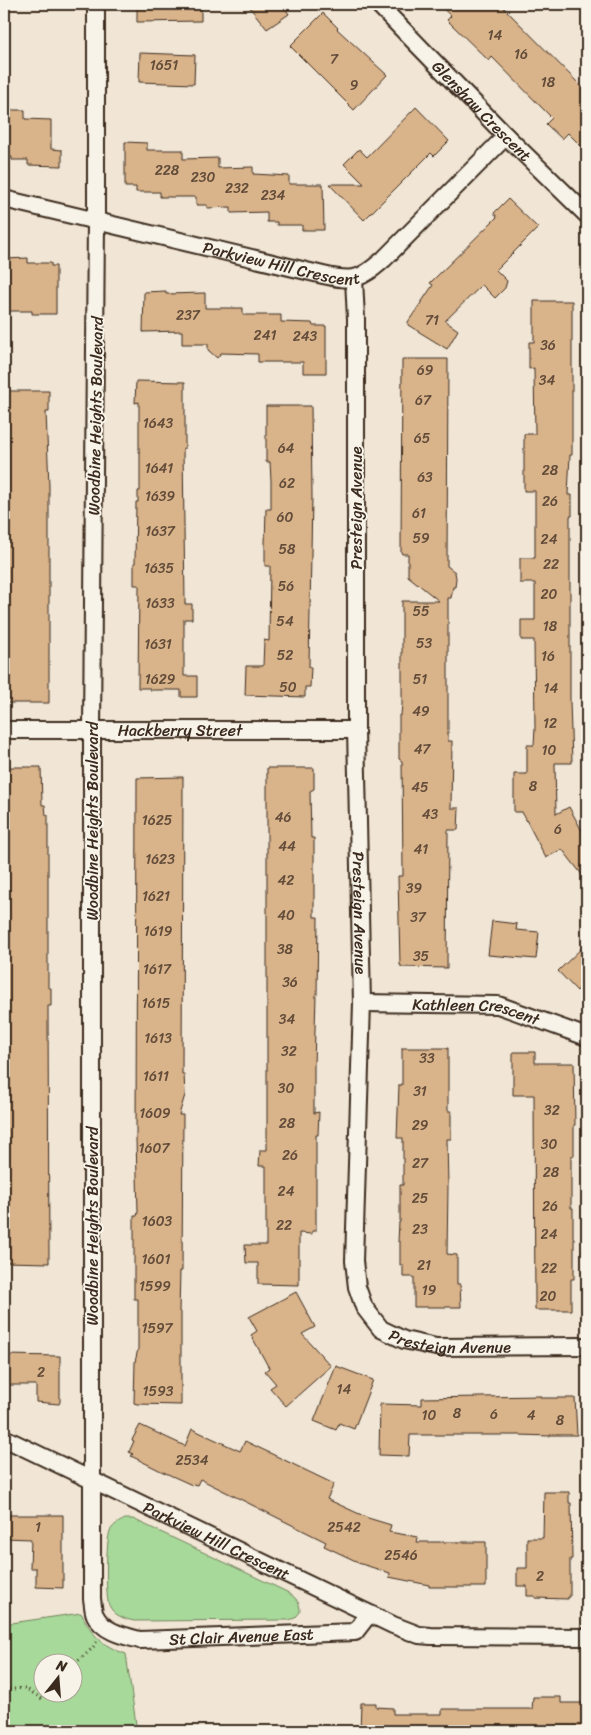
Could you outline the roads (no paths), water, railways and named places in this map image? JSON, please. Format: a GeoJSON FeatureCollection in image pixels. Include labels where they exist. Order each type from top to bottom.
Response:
{"type":"FeatureCollection","features":[{"type":"Feature","properties":{"kind":"street","name":"Glenshaw Crescent"},"geometry":{"type":"LineString","coordinates":[[378,4],[506,136],[587,215]]}},
{"type":"Feature","properties":{"kind":"street","name":"Woodbine Heights Boulevard"},"geometry":{"type":"LineString","coordinates":[[96,11],[92,730],[92,1599],[95,1615],[106,1627]]}},
{"type":"Feature","properties":{"kind":"street","name":"Parkview Hill Crescent"},"geometry":{"type":"LineString","coordinates":[[4,199],[323,276],[354,279],[369,272],[384,259],[506,136]]}},
{"type":"Feature","properties":{"kind":"street","name":"Presteign Avenue"},"geometry":{"type":"LineString","coordinates":[[354,279],[356,319],[356,730],[362,1003],[354,1260],[356,1287],[364,1307],[382,1329],[404,1340],[436,1347],[587,1346]]}},
{"type":"Feature","properties":{"kind":"street","name":"Hackberry Street"},"geometry":{"type":"LineString","coordinates":[[4,730],[356,730]]}},
{"type":"Feature","properties":{"kind":"street","name":"Kathleen Crescent"},"geometry":{"type":"LineString","coordinates":[[362,1003],[498,1005],[587,1037]]}},
{"type":"Feature","properties":{"kind":"street","name":"Parkview Hill Crescent"},"geometry":{"type":"LineString","coordinates":[[4,1438],[369,1614],[419,1635],[587,1637]]}},
{"type":"Feature","properties":{"kind":"street","name":"St Clair Avenue East"},"geometry":{"type":"LineString","coordinates":[[106,1627],[121,1636],[140,1640],[355,1632],[369,1614]]}}]}
